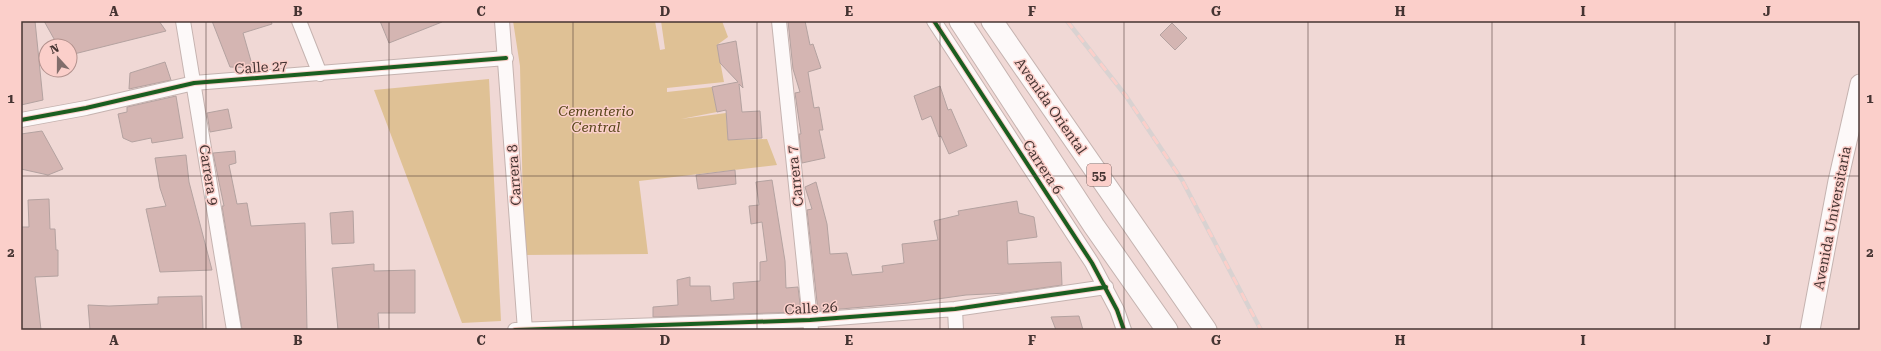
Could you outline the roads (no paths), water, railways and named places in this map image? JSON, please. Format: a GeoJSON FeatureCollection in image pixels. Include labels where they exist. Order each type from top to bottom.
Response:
{"type":"FeatureCollection","features":[{"type":"Feature","properties":{"kind":"main road","name":"Avenida Oriental"},"geometry":{"type":"LineString","coordinates":[[960,21],[1094,226],[1167,330]]}},
{"type":"Feature","properties":{"kind":"main road","name":"Avenida Oriental"},"geometry":{"type":"LineString","coordinates":[[992,21],[1206,330]]}},
{"type":"Feature","properties":{"kind":"main road","name":"Avenida Universitaria"},"geometry":{"type":"LineString","coordinates":[[1810,330],[1838,181],[1860,84]]}},
{"type":"Feature","properties":{"kind":"street","name":"Carrera 9"},"geometry":{"type":"LineString","coordinates":[[183,21],[234,330]]}},
{"type":"Feature","properties":{"kind":"street"},"geometry":{"type":"LineString","coordinates":[[299,21],[320,74]]}},
{"type":"Feature","properties":{"kind":"street","name":"Carrera 8"},"geometry":{"type":"LineString","coordinates":[[502,21],[506,58],[522,330]]}},
{"type":"Feature","properties":{"kind":"street","name":"Carrera 7"},"geometry":{"type":"LineString","coordinates":[[779,21],[810,325]]}},
{"type":"Feature","properties":{"kind":"street","name":"Carrera 6"},"geometry":{"type":"LineString","coordinates":[[934,21],[1069,227],[1106,287],[1117,310],[1124,330]]}},
{"type":"Feature","properties":{"kind":"street","name":"Calle 27"},"geometry":{"type":"LineString","coordinates":[[21,120],[86,108],[194,83],[506,58]]}},
{"type":"Feature","properties":{"kind":"street","name":"Calle 26"},"geometry":{"type":"LineString","coordinates":[[522,330],[810,325],[955,309],[1106,287]]}},
{"type":"Feature","properties":{"kind":"street"},"geometry":{"type":"LineString","coordinates":[[955,309],[956,330]]}},
{"type":"Feature","properties":{"kind":"railway"},"geometry":{"type":"LineString","coordinates":[[1067,21],[1126,96],[1182,180],[1261,330]]}},
{"type":"Feature","properties":{"kind":"park label","name":"Cementerio Central"},"geometry":{"type":"Point","coordinates":[596,120]}}]}
